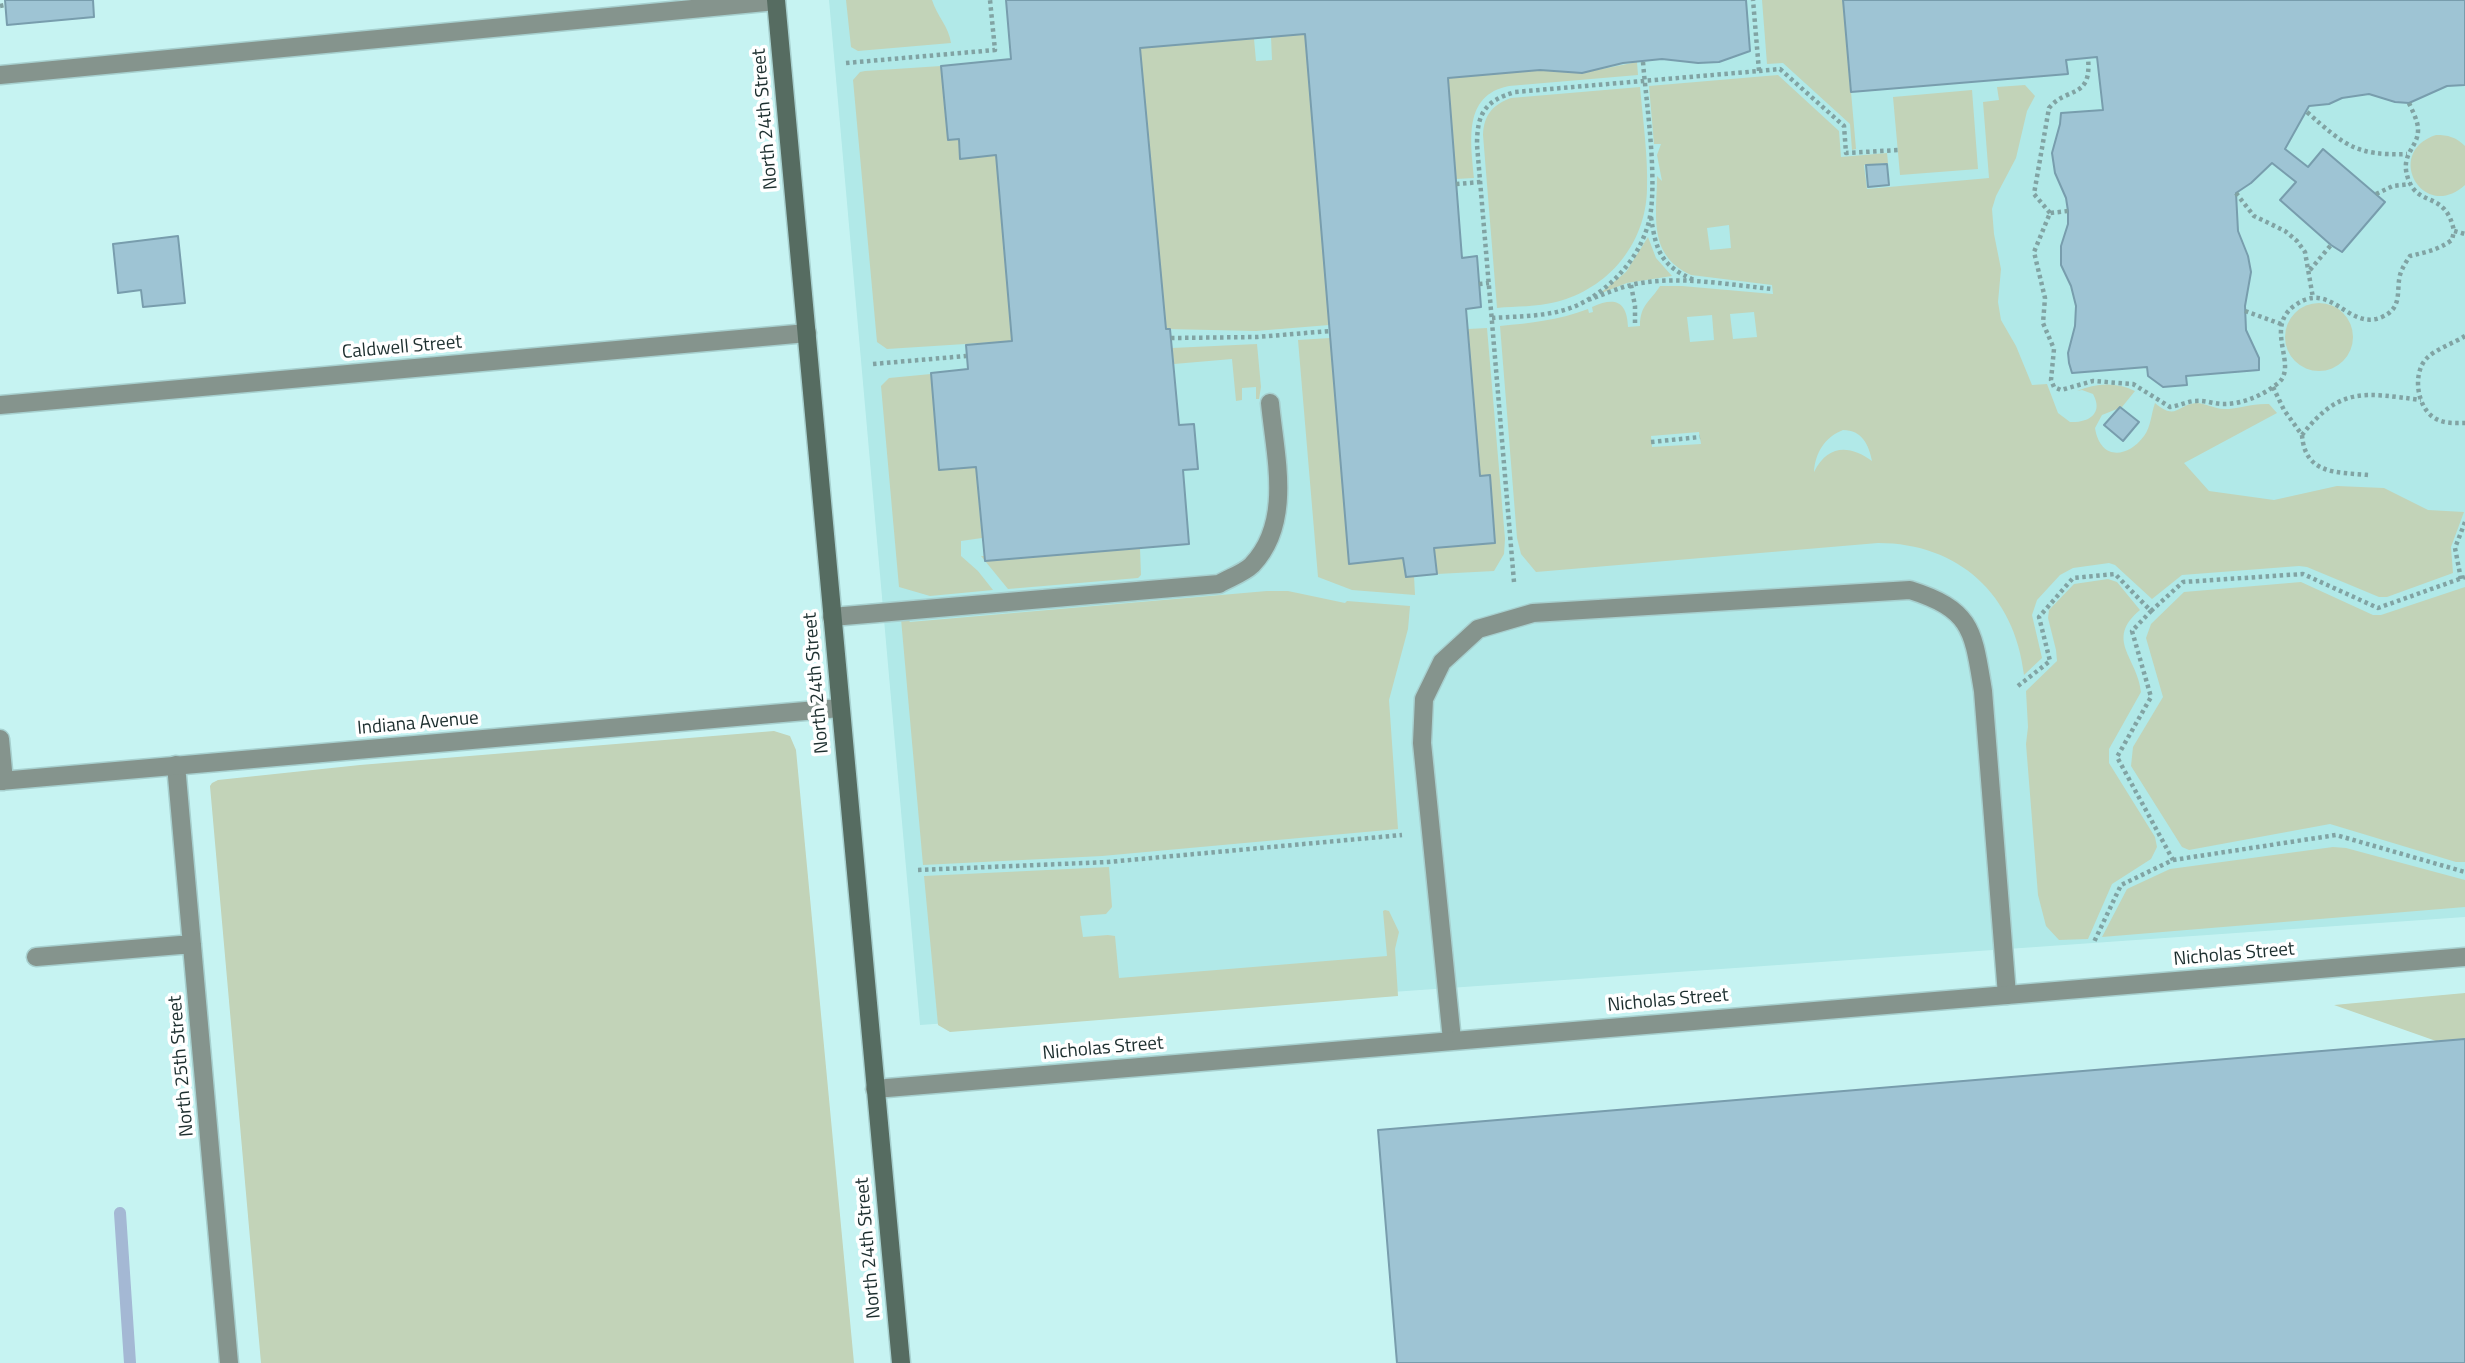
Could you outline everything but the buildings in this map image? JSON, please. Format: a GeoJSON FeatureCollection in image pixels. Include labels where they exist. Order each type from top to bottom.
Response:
{"type":"FeatureCollection","features":[{"type":"Feature","properties":{"kind":"main road","name":"North 24th Street"},"geometry":{"type":"LineString","coordinates":[[776,1],[901,1363]]}},
{"type":"Feature","properties":{"kind":"street"},"geometry":{"type":"LineString","coordinates":[[0,75],[776,1]]}},
{"type":"Feature","properties":{"kind":"street","name":"Caldwell Street"},"geometry":{"type":"LineString","coordinates":[[0,405],[807,333]]}},
{"type":"Feature","properties":{"kind":"street"},"geometry":{"type":"LineString","coordinates":[[832,617],[1219,584],[1251,566],[1271,538],[1279,504],[1270,403]]}},
{"type":"Feature","properties":{"kind":"street"},"geometry":{"type":"LineString","coordinates":[[1452,1040],[1422,743],[1424,699],[1442,662],[1478,629],[1533,613],[1910,590],[1938,599],[1965,619],[1976,648],[1983,691],[2007,995]]}},
{"type":"Feature","properties":{"kind":"street","name":"Indiana Avenue"},"geometry":{"type":"LineString","coordinates":[[2,781],[840,708]]}},
{"type":"Feature","properties":{"kind":"street"},"geometry":{"type":"LineString","coordinates":[[0,739],[2,781]]}},
{"type":"Feature","properties":{"kind":"street","name":"North 25th Street"},"geometry":{"type":"LineString","coordinates":[[176,765],[229,1363]]}},
{"type":"Feature","properties":{"kind":"street"},"geometry":{"type":"LineString","coordinates":[[36,957],[192,944]]}},
{"type":"Feature","properties":{"kind":"street","name":"Nicholas Street"},"geometry":{"type":"LineString","coordinates":[[876,1089],[2465,957]]}},
{"type":"Feature","properties":{"kind":"path"},"geometry":{"type":"LineString","coordinates":[[846,63],[995,50],[990,0]]}},
{"type":"Feature","properties":{"kind":"path"},"geometry":{"type":"LineString","coordinates":[[1754,0],[1759,71]]}},
{"type":"Feature","properties":{"kind":"path"},"geometry":{"type":"LineString","coordinates":[[2050,214],[2034,194],[2049,108],[2054,102],[2080,90],[2089,71],[2088,58]]}},
{"type":"Feature","properties":{"kind":"path"},"geometry":{"type":"LineString","coordinates":[[1581,303],[1626,268],[1648,227],[1651,172],[1643,62]]}},
{"type":"Feature","properties":{"kind":"path"},"geometry":{"type":"LineString","coordinates":[[1514,582],[1480,181],[1477,126],[1483,111],[1496,98],[1515,92],[1780,69],[1844,126],[1846,153],[1898,150]]}},
{"type":"Feature","properties":{"kind":"path"},"geometry":{"type":"LineString","coordinates":[[2050,214],[2034,252],[2045,298],[2043,323],[2054,349],[2051,380],[2054,387],[2061,390],[2093,381],[2133,384],[2170,407],[2199,400],[2220,404],[2254,398],[2281,382],[2285,373],[2281,324],[2294,305],[2313,298],[2326,299],[2340,305],[2355,317],[2367,321],[2387,314],[2396,304],[2400,291],[2399,277],[2410,256],[2434,251],[2452,240],[2454,231],[2448,211],[2418,194],[2410,184],[2405,161],[2418,129],[2409,103]]}},
{"type":"Feature","properties":{"kind":"path"},"geometry":{"type":"LineString","coordinates":[[2307,112],[2334,136],[2359,151],[2407,154]]}},
{"type":"Feature","properties":{"kind":"path"},"geometry":{"type":"LineString","coordinates":[[1456,184],[1480,181]]}},
{"type":"Feature","properties":{"kind":"path"},"geometry":{"type":"LineString","coordinates":[[2376,194],[2393,186],[2410,184]]}},
{"type":"Feature","properties":{"kind":"path"},"geometry":{"type":"LineString","coordinates":[[2236,193],[2254,216],[2285,231],[2297,241],[2305,252],[2313,298]]}},
{"type":"Feature","properties":{"kind":"path"},"geometry":{"type":"LineString","coordinates":[[1650,211],[1655,242],[1663,259],[1674,272],[1698,281]]}},
{"type":"Feature","properties":{"kind":"path"},"geometry":{"type":"LineString","coordinates":[[2050,214],[2067,211]]}},
{"type":"Feature","properties":{"kind":"path"},"geometry":{"type":"LineString","coordinates":[[2454,231],[2465,234]]}},
{"type":"Feature","properties":{"kind":"path"},"geometry":{"type":"LineString","coordinates":[[2310,270],[2331,245]]}},
{"type":"Feature","properties":{"kind":"path"},"geometry":{"type":"LineString","coordinates":[[1492,318],[1539,314],[1581,303],[1631,285],[1669,281],[1698,281],[1773,289]]}},
{"type":"Feature","properties":{"kind":"path"},"geometry":{"type":"LineString","coordinates":[[1479,284],[1489,283]]}},
{"type":"Feature","properties":{"kind":"path"},"geometry":{"type":"LineString","coordinates":[[1631,285],[1635,326]]}},
{"type":"Feature","properties":{"kind":"path"},"geometry":{"type":"LineString","coordinates":[[2245,311],[2281,324]]}},
{"type":"Feature","properties":{"kind":"path"},"geometry":{"type":"LineString","coordinates":[[1171,338],[1257,337],[1330,331]]}},
{"type":"Feature","properties":{"kind":"path"},"geometry":{"type":"LineString","coordinates":[[2465,337],[2427,358],[2419,372],[2418,388],[2421,400],[2432,416],[2444,422],[2465,423]]}},
{"type":"Feature","properties":{"kind":"path"},"geometry":{"type":"LineString","coordinates":[[873,364],[967,356]]}},
{"type":"Feature","properties":{"kind":"path"},"geometry":{"type":"LineString","coordinates":[[2273,387],[2284,410],[2302,435],[2303,448],[2312,463],[2331,471],[2368,475]]}},
{"type":"Feature","properties":{"kind":"path"},"geometry":{"type":"LineString","coordinates":[[2302,435],[2317,415],[2342,399],[2367,394],[2421,400]]}},
{"type":"Feature","properties":{"kind":"path"},"geometry":{"type":"LineString","coordinates":[[1651,442],[1700,437]]}},
{"type":"Feature","properties":{"kind":"path"},"geometry":{"type":"LineString","coordinates":[[2173,860],[2118,757],[2151,697],[2132,631],[2183,582],[2303,574],[2378,608],[2463,578],[2455,548],[2465,522]]}},
{"type":"Feature","properties":{"kind":"path"},"geometry":{"type":"LineString","coordinates":[[2018,686],[2050,661],[2039,617],[2073,578],[2115,574],[2151,611]]}},
{"type":"Feature","properties":{"kind":"path"},"geometry":{"type":"LineString","coordinates":[[918,870],[1108,862],[1405,835]]}},
{"type":"Feature","properties":{"kind":"path"},"geometry":{"type":"LineString","coordinates":[[2094,942],[2122,885],[2173,860],[2336,835],[2465,872]]}},
{"type":"Feature","properties":{"kind":"shaded area"},"geometry":{"type":"Polygon","coordinates":[[[829,0],[2465,0],[2465,917],[920,1025],[829,0]]]}},
{"type":"Feature","properties":{"kind":"green space"},"geometry":{"type":"Polygon","coordinates":[[[846,0],[932,0],[951,43],[858,51],[851,47],[846,0]]]}},
{"type":"Feature","properties":{"kind":"green space"},"geometry":{"type":"Polygon","coordinates":[[[1762,0],[1843,0],[1856,149],[1852,150],[1850,124],[1783,63],[1767,64],[1762,0]]]}},
{"type":"Feature","properties":{"kind":"green space"},"geometry":{"type":"Polygon","coordinates":[[[1305,34],[1329,325],[1256,331],[1166,329],[1140,48],[1254,39],[1256,61],[1272,60],[1271,37],[1305,34]]]}},
{"type":"Feature","properties":{"kind":"green space"},"geometry":{"type":"Polygon","coordinates":[[[1637,62],[1638,75],[1509,86],[1494,91],[1483,99],[1473,122],[1471,136],[1474,178],[1456,179],[1448,78],[1540,70],[1582,73],[1637,62]]]}},
{"type":"Feature","properties":{"kind":"green space"},"geometry":{"type":"Polygon","coordinates":[[[941,66],[948,140],[959,139],[961,158],[996,155],[1012,341],[887,349],[877,342],[853,80],[860,72],[865,71],[941,66]]]}},
{"type":"Feature","properties":{"kind":"green space"},"geometry":{"type":"Polygon","coordinates":[[[1778,75],[1839,131],[1841,157],[1887,153],[1888,163],[1864,165],[1867,189],[1989,178],[1983,102],[1999,100],[1997,87],[2025,85],[2035,96],[2027,111],[2016,158],[1992,209],[2001,269],[1998,302],[2001,320],[2016,346],[2032,385],[2047,384],[2058,413],[2070,422],[2088,419],[2097,407],[2093,394],[2077,391],[2106,385],[2135,391],[2122,407],[2102,415],[2095,428],[2102,446],[2115,453],[2130,449],[2144,436],[2150,425],[2155,403],[2168,411],[2196,403],[2224,409],[2269,404],[2277,413],[2184,463],[2209,491],[2274,500],[2337,486],[2384,488],[2428,510],[2464,512],[2451,547],[2453,573],[2387,597],[2379,597],[2299,566],[2182,575],[2152,599],[2115,565],[2109,563],[2073,568],[2060,575],[2037,600],[2032,615],[2042,658],[2024,675],[2009,621],[1995,598],[1978,579],[1934,552],[1907,545],[1878,543],[1536,572],[1521,554],[1517,538],[1500,326],[1556,318],[1588,309],[1589,313],[1593,312],[1592,307],[1613,302],[1622,306],[1625,311],[1628,327],[1640,326],[1644,308],[1660,286],[1773,294],[1772,285],[1691,275],[1667,257],[1661,245],[1656,219],[1657,176],[1662,181],[1657,155],[1661,144],[1654,144],[1649,86],[1778,75]],[[1729,225],[1707,228],[1710,250],[1731,248],[1729,225]],[[1754,312],[1730,314],[1733,339],[1757,337],[1754,312]],[[1712,315],[1687,317],[1690,342],[1714,340],[1712,315]],[[1843,430],[1831,437],[1816,458],[1814,472],[1826,456],[1840,450],[1856,452],[1872,461],[1867,444],[1855,433],[1843,430]],[[1699,432],[1651,436],[1652,447],[1701,444],[1699,432]]]}},
{"type":"Feature","properties":{"kind":"green space"},"geometry":{"type":"Polygon","coordinates":[[[1640,87],[1646,151],[1645,209],[1640,228],[1621,261],[1592,287],[1575,296],[1549,304],[1497,308],[1483,135],[1490,112],[1511,98],[1640,87]]]}},
{"type":"Feature","properties":{"kind":"green space"},"geometry":{"type":"Polygon","coordinates":[[[1972,90],[1978,169],[1900,175],[1893,97],[1972,90]]]}},
{"type":"Feature","properties":{"kind":"green space"},"geometry":{"type":"Polygon","coordinates":[[[2436,135],[2452,137],[2465,146],[2465,185],[2450,194],[2435,196],[2423,190],[2415,181],[2411,168],[2412,155],[2420,144],[2436,135]]]}},
{"type":"Feature","properties":{"kind":"green space"},"geometry":{"type":"Polygon","coordinates":[[[1648,237],[1656,258],[1672,276],[1627,283],[1599,294],[1626,272],[1648,237]]]}},
{"type":"Feature","properties":{"kind":"green space"},"geometry":{"type":"Polygon","coordinates":[[[2319,303],[2332,306],[2343,313],[2350,324],[2353,337],[2350,350],[2343,361],[2332,368],[2319,371],[2306,368],[2295,361],[2288,350],[2285,337],[2288,324],[2295,313],[2306,306],[2319,303]]]}},
{"type":"Feature","properties":{"kind":"green space"},"geometry":{"type":"Polygon","coordinates":[[[1487,328],[1505,539],[1504,554],[1494,571],[1437,574],[1434,548],[1495,542],[1490,476],[1480,476],[1468,329],[1487,328]]]}},
{"type":"Feature","properties":{"kind":"green space"},"geometry":{"type":"Polygon","coordinates":[[[1330,338],[1349,563],[1403,558],[1414,576],[1415,595],[1352,590],[1318,577],[1298,340],[1330,338]]]}},
{"type":"Feature","properties":{"kind":"green space"},"geometry":{"type":"Polygon","coordinates":[[[1257,344],[1261,387],[1259,399],[1256,399],[1256,387],[1242,388],[1242,400],[1236,401],[1232,359],[1174,364],[1172,348],[1257,344]]]}},
{"type":"Feature","properties":{"kind":"green space"},"geometry":{"type":"Polygon","coordinates":[[[931,374],[939,470],[976,467],[982,538],[961,541],[961,556],[993,590],[930,596],[899,587],[881,386],[889,378],[931,374]]]}},
{"type":"Feature","properties":{"kind":"green space"},"geometry":{"type":"Polygon","coordinates":[[[1140,548],[1141,575],[1138,578],[1008,589],[981,556],[985,556],[986,561],[1140,548]]]}},
{"type":"Feature","properties":{"kind":"green space"},"geometry":{"type":"Polygon","coordinates":[[[2108,579],[2117,582],[2140,610],[2130,621],[2124,640],[2141,692],[2109,749],[2109,763],[2155,837],[2157,847],[2151,859],[2112,884],[2088,939],[2059,940],[2046,926],[2038,895],[2026,744],[2026,691],[2057,661],[2048,618],[2049,610],[2074,584],[2108,579]]]}},
{"type":"Feature","properties":{"kind":"green space"},"geometry":{"type":"Polygon","coordinates":[[[2301,582],[2373,615],[2381,615],[2465,587],[2465,862],[2456,862],[2330,824],[2189,850],[2182,847],[2131,766],[2133,747],[2163,697],[2146,638],[2151,624],[2184,592],[2301,582]]]}},
{"type":"Feature","properties":{"kind":"green space"},"geometry":{"type":"Polygon","coordinates":[[[1288,591],[1345,603],[1410,606],[1408,629],[1389,700],[1398,829],[1102,856],[923,865],[901,619],[907,618],[910,622],[1288,591]]]}},
{"type":"Feature","properties":{"kind":"green space"},"geometry":{"type":"Polygon","coordinates":[[[774,731],[790,736],[796,750],[854,1363],[261,1363],[210,786],[212,783],[218,780],[360,765],[774,731]]]}},
{"type":"Feature","properties":{"kind":"green space"},"geometry":{"type":"Polygon","coordinates":[[[2333,847],[2346,848],[2465,880],[2465,907],[2102,937],[2127,889],[2170,869],[2333,847]]]}},
{"type":"Feature","properties":{"kind":"green space"},"geometry":{"type":"Polygon","coordinates":[[[1109,867],[1112,907],[1106,914],[1080,916],[1083,937],[1115,936],[1119,978],[1387,956],[1385,910],[1389,911],[1399,932],[1395,949],[1398,996],[950,1032],[938,1025],[924,876],[1109,867]]]}},
{"type":"Feature","properties":{"kind":"green space"},"geometry":{"type":"Polygon","coordinates":[[[2465,993],[2465,1039],[2436,1041],[2334,1005],[2465,993]]]}},
{"type":"Feature","properties":{"kind":"waterway"},"geometry":{"type":"LineString","coordinates":[[120,1213],[130,1363]]}}]}
